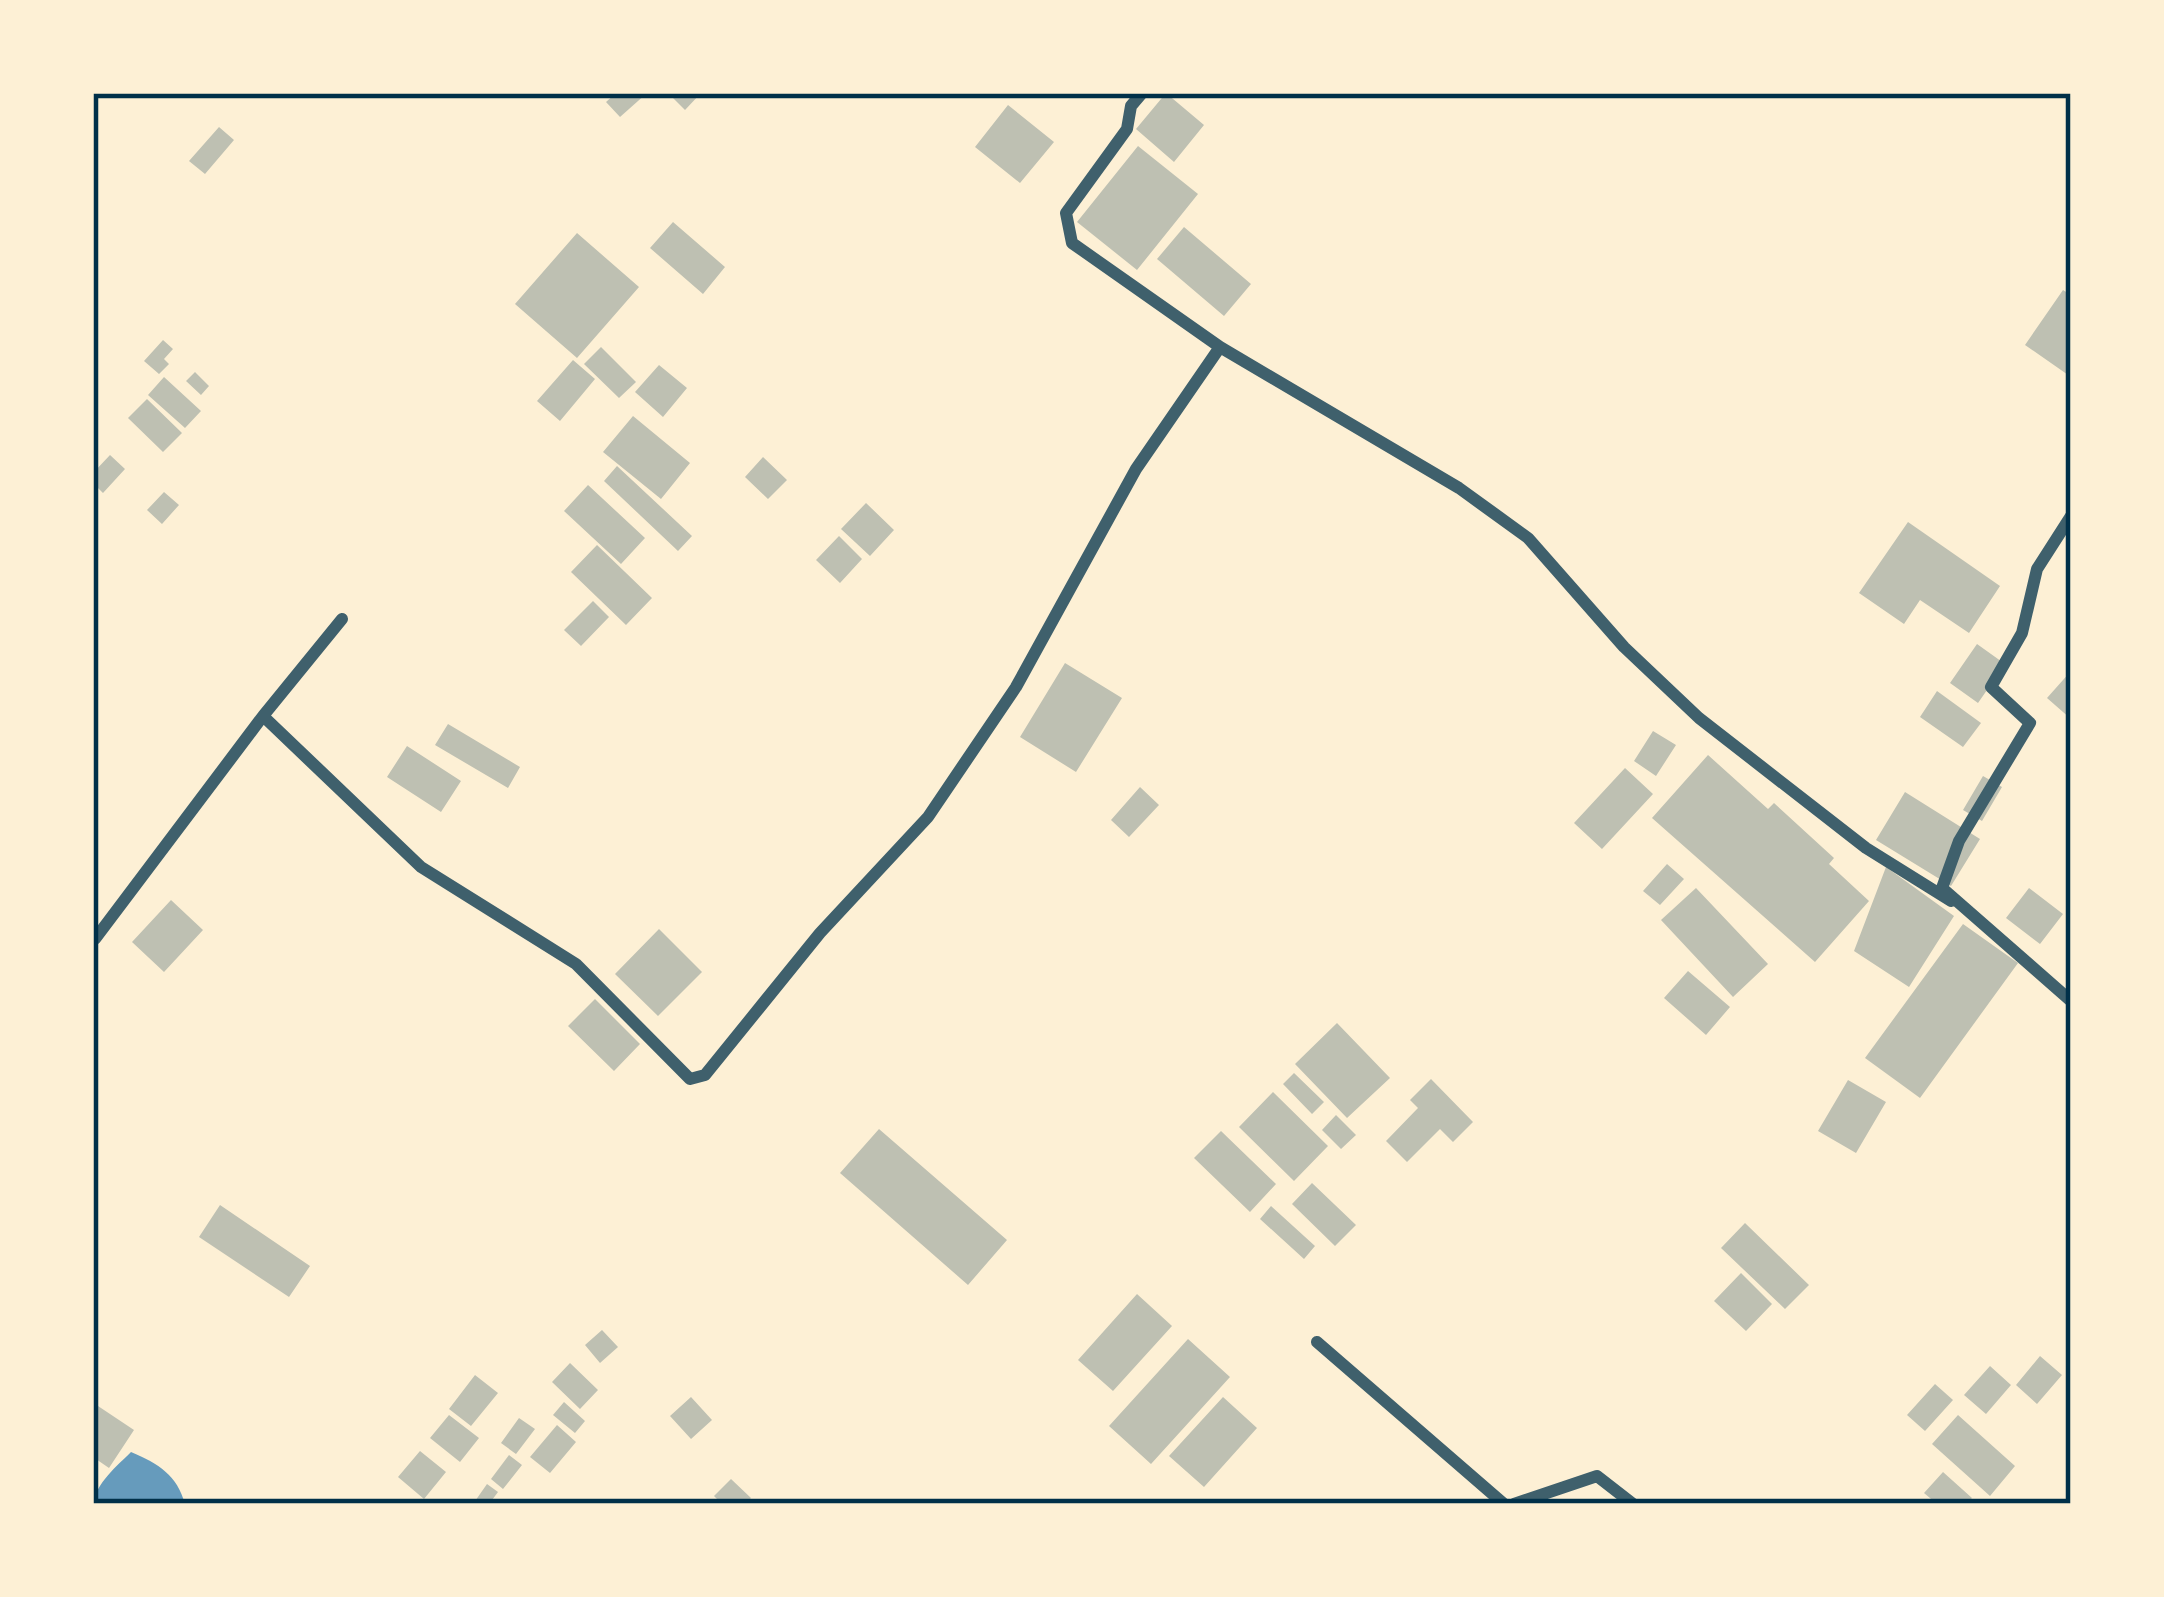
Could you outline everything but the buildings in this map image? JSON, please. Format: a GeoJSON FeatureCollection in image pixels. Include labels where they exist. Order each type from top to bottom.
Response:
{"type":"FeatureCollection","features":[{"type":"Feature","properties":{"kind":"street"},"geometry":{"type":"LineString","coordinates":[[1142,93],[1131,106],[1127,129],[1066,213],[1072,243],[1220,347],[1460,488],[1528,538],[1624,647],[1699,718],[1866,848],[1951,902],[1942,888]]}},
{"type":"Feature","properties":{"kind":"street"},"geometry":{"type":"LineString","coordinates":[[262,716],[421,868],[576,964],[690,1079],[704,1075],[820,933],[928,817],[1016,687],[1136,470],[1220,347]]}},
{"type":"Feature","properties":{"kind":"street"},"geometry":{"type":"LineString","coordinates":[[1942,888],[1959,841],[2030,723],[1991,687],[2022,632],[2037,569],[2071,516]]}},
{"type":"Feature","properties":{"kind":"street"},"geometry":{"type":"LineString","coordinates":[[95,939],[262,716],[342,619]]}},
{"type":"Feature","properties":{"kind":"street"},"geometry":{"type":"LineString","coordinates":[[1942,888],[2071,1001]]}},
{"type":"Feature","properties":{"kind":"street"},"geometry":{"type":"LineString","coordinates":[[1317,1342],[1504,1504]]}},
{"type":"Feature","properties":{"kind":"street"},"geometry":{"type":"LineString","coordinates":[[1514,1504],[1597,1476],[1633,1504]]}},
{"type":"Feature","properties":{"kind":"water"},"geometry":{"type":"Polygon","coordinates":[[[131,1452],[166,1472],[185,1504],[93,1504],[103,1482],[131,1452]]]}}]}
